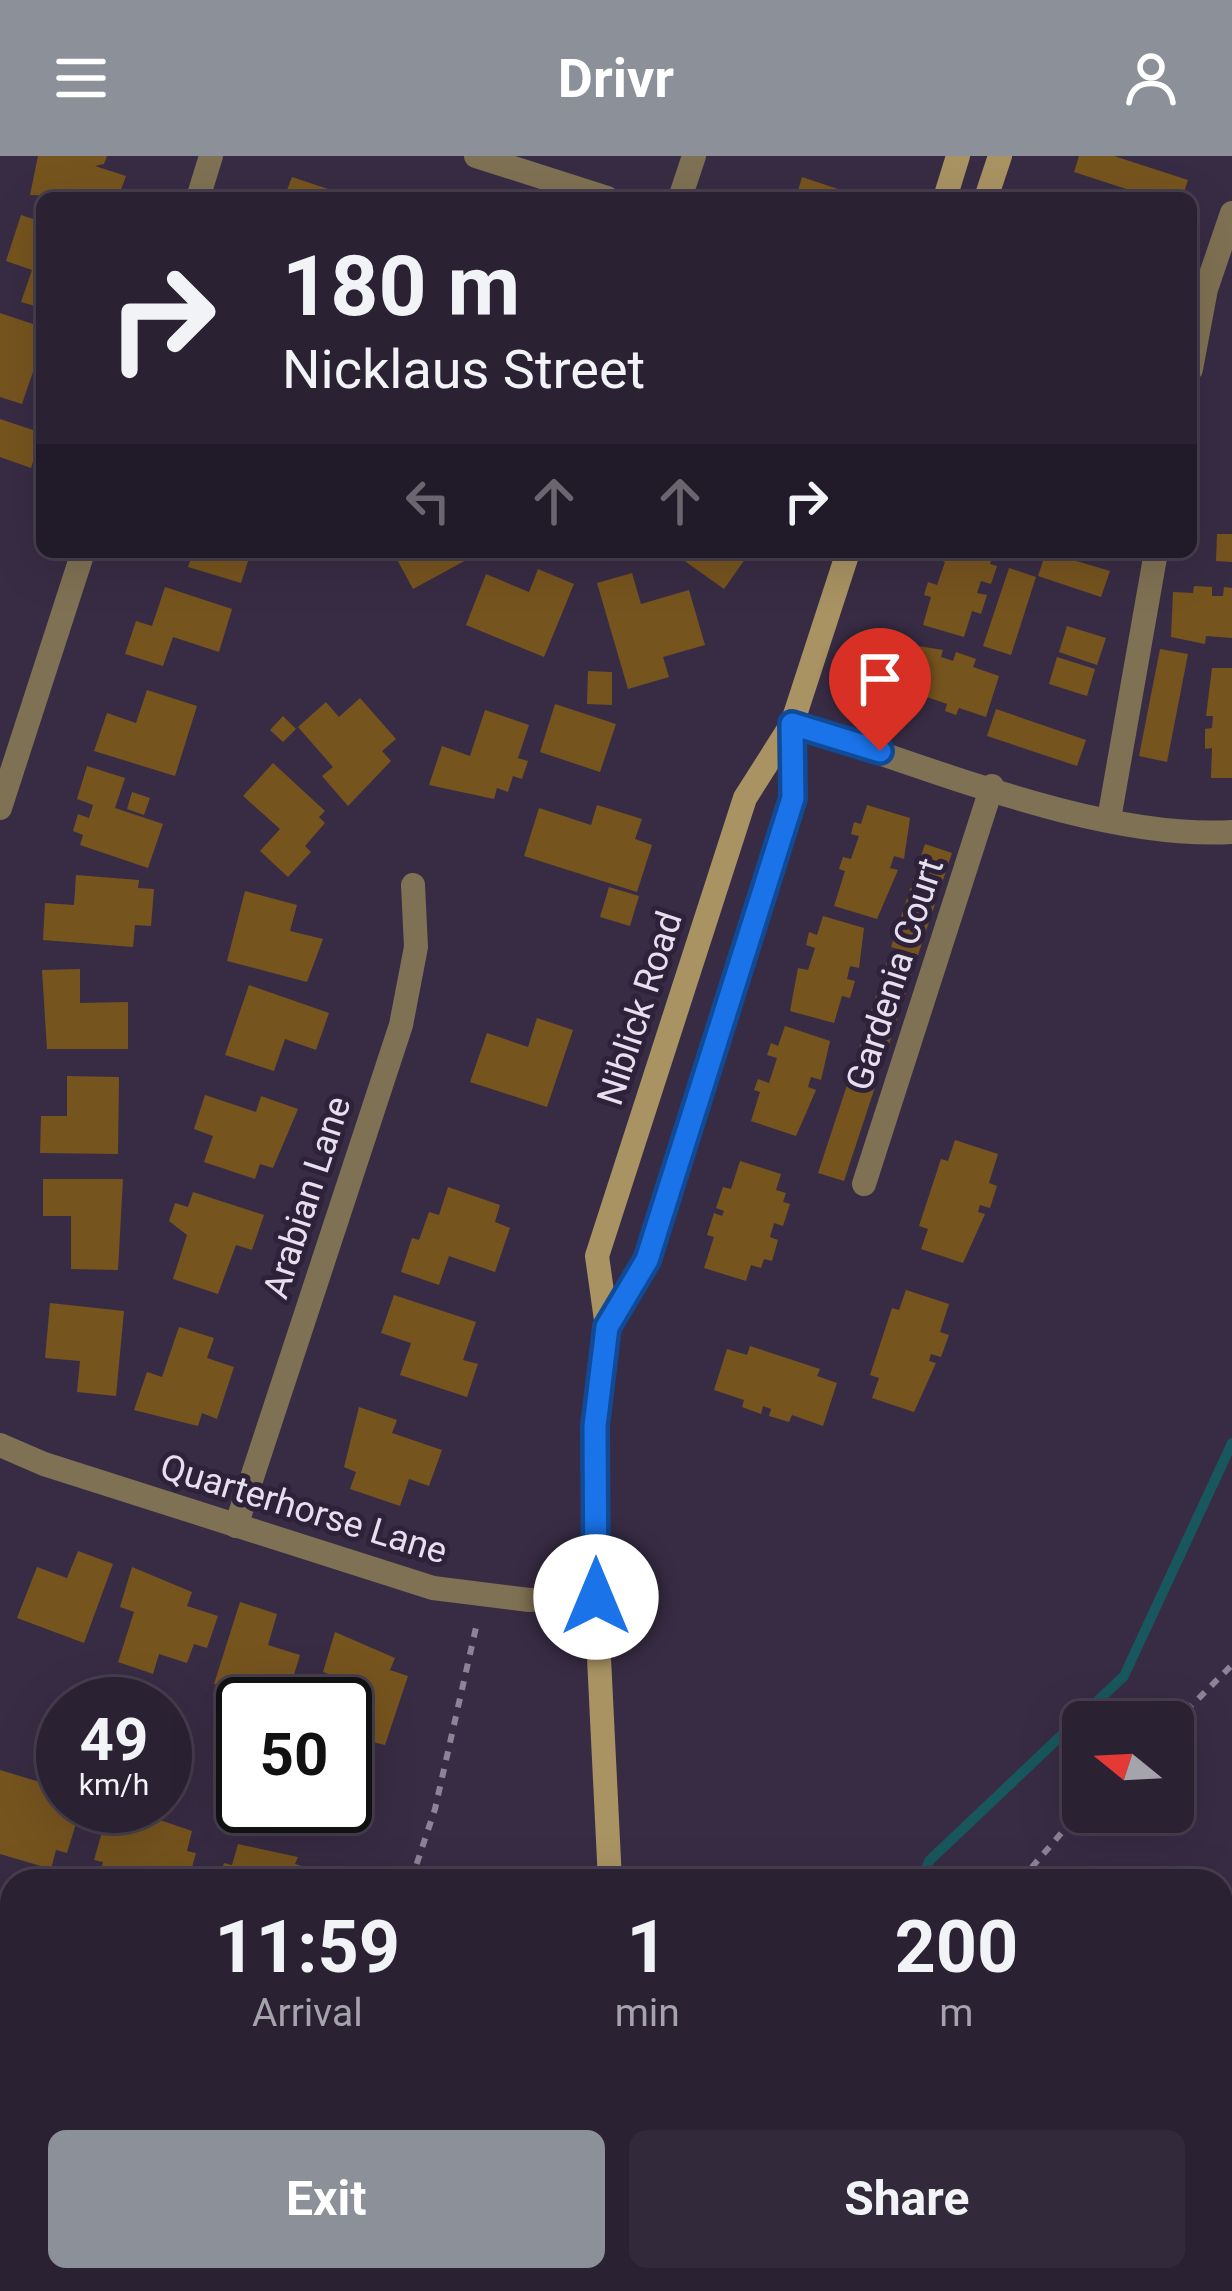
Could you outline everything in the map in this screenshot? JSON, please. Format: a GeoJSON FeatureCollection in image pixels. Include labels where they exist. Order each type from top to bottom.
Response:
{"type":"FeatureCollection","features":[{"type":"Feature","properties":{"kind":"main road"},"geometry":{"type":"LineString","coordinates":[[947,192],[958,156]]}},
{"type":"Feature","properties":{"kind":"main road"},"geometry":{"type":"LineString","coordinates":[[988,192],[1000,156]]}},
{"type":"Feature","properties":{"kind":"main road","name":"Niblick Road"},"geometry":{"type":"LineString","coordinates":[[609,1869],[596,1597],[595,1426],[607,1327],[597,1256],[745,797],[792,724],[846,558]]}},
{"type":"Feature","properties":{"kind":"main road","name":"Niblick Road"},"geometry":{"type":"LineString","coordinates":[[607,1327],[647,1260],[793,798],[792,724]]}},
{"type":"Feature","properties":{"kind":"street"},"geometry":{"type":"LineString","coordinates":[[200,192],[211,156]]}},
{"type":"Feature","properties":{"kind":"street"},"geometry":{"type":"LineString","coordinates":[[476,156],[588,192]]}},
{"type":"Feature","properties":{"kind":"street"},"geometry":{"type":"LineString","coordinates":[[682,192],[694,156]]}},
{"type":"Feature","properties":{"kind":"street"},"geometry":{"type":"LineString","coordinates":[[1197,337],[1206,289],[1232,214]]}},
{"type":"Feature","properties":{"kind":"street"},"geometry":{"type":"LineString","coordinates":[[0,808],[81,558]]}},
{"type":"Feature","properties":{"kind":"street"},"geometry":{"type":"LineString","coordinates":[[1108,819],[1155,558]]}},
{"type":"Feature","properties":{"kind":"street"},"geometry":{"type":"LineString","coordinates":[[792,724],[1108,819],[1155,828],[1232,832]]}},
{"type":"Feature","properties":{"kind":"street","name":"Gardenia Court"},"geometry":{"type":"LineString","coordinates":[[864,1184],[992,786]]}},
{"type":"Feature","properties":{"kind":"street","name":"Arabian Lane"},"geometry":{"type":"LineString","coordinates":[[236,1526],[400,1025],[416,947],[413,885]]}},
{"type":"Feature","properties":{"kind":"street","name":"Quarterhorse Lane"},"geometry":{"type":"LineString","coordinates":[[0,1445],[433,1588],[482,1596],[596,1597]]}},
{"type":"Feature","properties":{"kind":"path"},"geometry":{"type":"LineString","coordinates":[[415,1869],[435,1809],[482,1596]]}},
{"type":"Feature","properties":{"kind":"path"},"geometry":{"type":"LineString","coordinates":[[1194,1703],[1232,1665]]}},
{"type":"Feature","properties":{"kind":"path"},"geometry":{"type":"LineString","coordinates":[[1030,1869],[1062,1832]]}},
{"type":"Feature","properties":{"kind":"building"},"geometry":{"type":"Polygon","coordinates":[[[38,156],[107,156],[104,164],[95,166],[126,176],[120,192],[30,195],[38,156]]]}},
{"type":"Feature","properties":{"kind":"building"},"geometry":{"type":"Polygon","coordinates":[[[1079,156],[1114,156],[1188,180],[1184,192],[1136,192],[1074,172],[1079,156]]]}},
{"type":"Feature","properties":{"kind":"building"},"geometry":{"type":"Polygon","coordinates":[[[292,177],[337,192],[286,192],[292,177]]]}},
{"type":"Feature","properties":{"kind":"building"},"geometry":{"type":"Polygon","coordinates":[[[802,177],[847,192],[798,192],[802,177]]]}},
{"type":"Feature","properties":{"kind":"building"},"geometry":{"type":"Polygon","coordinates":[[[21,215],[36,220],[36,306],[21,302],[32,270],[6,261],[21,215]]]}},
{"type":"Feature","properties":{"kind":"building"},"geometry":{"type":"Polygon","coordinates":[[[0,313],[36,325],[36,363],[22,404],[0,397],[0,313]]]}},
{"type":"Feature","properties":{"kind":"building"},"geometry":{"type":"Polygon","coordinates":[[[0,419],[36,431],[31,468],[0,457],[0,419]]]}},
{"type":"Feature","properties":{"kind":"building"},"geometry":{"type":"Polygon","coordinates":[[[1217,534],[1232,534],[1232,562],[1216,561],[1217,534]]]}},
{"type":"Feature","properties":{"kind":"building"},"geometry":{"type":"Polygon","coordinates":[[[191,558],[249,558],[241,583],[188,567],[191,558]]]}},
{"type":"Feature","properties":{"kind":"building"},"geometry":{"type":"Polygon","coordinates":[[[396,558],[470,558],[413,589],[396,558]]]}},
{"type":"Feature","properties":{"kind":"building"},"geometry":{"type":"Polygon","coordinates":[[[680,558],[746,558],[724,589],[680,558]]]}},
{"type":"Feature","properties":{"kind":"building"},"geometry":{"type":"Polygon","coordinates":[[[992,558],[990,564],[997,566],[991,584],[981,581],[977,593],[987,595],[981,614],[972,611],[964,637],[923,625],[931,597],[924,595],[928,582],[937,585],[945,562],[936,559],[992,558]]]}},
{"type":"Feature","properties":{"kind":"building"},"geometry":{"type":"Polygon","coordinates":[[[1044,558],[1066,558],[1110,571],[1101,597],[1038,576],[1044,558]]]}},
{"type":"Feature","properties":{"kind":"building"},"geometry":{"type":"Polygon","coordinates":[[[1009,568],[1036,577],[1011,655],[983,646],[1009,568]]]}},
{"type":"Feature","properties":{"kind":"building"},"geometry":{"type":"Polygon","coordinates":[[[538,569],[574,584],[544,657],[466,625],[486,574],[529,592],[538,569]]]}},
{"type":"Feature","properties":{"kind":"building"},"geometry":{"type":"Polygon","coordinates":[[[632,573],[641,604],[689,590],[705,645],[663,657],[669,677],[628,689],[597,583],[632,573]]]}},
{"type":"Feature","properties":{"kind":"building"},"geometry":{"type":"Polygon","coordinates":[[[1194,586],[1212,587],[1212,596],[1223,596],[1224,587],[1232,588],[1232,638],[1206,636],[1205,644],[1171,637],[1173,592],[1193,593],[1194,586]]]}},
{"type":"Feature","properties":{"kind":"building"},"geometry":{"type":"Polygon","coordinates":[[[165,587],[232,609],[219,652],[173,637],[163,666],[125,654],[136,621],[152,626],[165,587]]]}},
{"type":"Feature","properties":{"kind":"building"},"geometry":{"type":"Polygon","coordinates":[[[1067,626],[1106,638],[1097,665],[1059,652],[1067,626]]]}},
{"type":"Feature","properties":{"kind":"building"},"geometry":{"type":"Polygon","coordinates":[[[906,644],[943,650],[941,657],[953,661],[956,652],[976,659],[973,667],[999,676],[986,717],[959,708],[956,715],[945,711],[947,704],[924,696],[921,703],[891,686],[906,644]]]}},
{"type":"Feature","properties":{"kind":"building"},"geometry":{"type":"Polygon","coordinates":[[[1160,649],[1188,654],[1167,762],[1139,756],[1160,649]]]}},
{"type":"Feature","properties":{"kind":"building"},"geometry":{"type":"Polygon","coordinates":[[[1057,657],[1095,669],[1087,696],[1049,684],[1057,657]]]}},
{"type":"Feature","properties":{"kind":"building"},"geometry":{"type":"Polygon","coordinates":[[[1212,668],[1232,668],[1232,778],[1211,778],[1212,748],[1205,749],[1205,729],[1212,728],[1213,716],[1206,716],[1212,668]]]}},
{"type":"Feature","properties":{"kind":"building"},"geometry":{"type":"Polygon","coordinates":[[[588,671],[612,672],[612,705],[587,704],[588,671]]]}},
{"type":"Feature","properties":{"kind":"building"},"geometry":{"type":"Polygon","coordinates":[[[147,690],[197,706],[175,776],[94,751],[107,713],[136,723],[147,690]]]}},
{"type":"Feature","properties":{"kind":"building"},"geometry":{"type":"Polygon","coordinates":[[[360,698],[396,739],[382,751],[391,761],[348,806],[322,776],[333,767],[298,727],[326,702],[339,717],[360,698]]]}},
{"type":"Feature","properties":{"kind":"building"},"geometry":{"type":"Polygon","coordinates":[[[555,704],[616,724],[600,772],[540,752],[555,704]]]}},
{"type":"Feature","properties":{"kind":"building"},"geometry":{"type":"Polygon","coordinates":[[[996,709],[1086,740],[1077,766],[987,736],[996,709]]]}},
{"type":"Feature","properties":{"kind":"building"},"geometry":{"type":"Polygon","coordinates":[[[485,710],[529,725],[518,758],[528,761],[522,779],[513,776],[508,792],[497,788],[494,799],[429,785],[442,746],[470,756],[485,710]]]}},
{"type":"Feature","properties":{"kind":"building"},"geometry":{"type":"Polygon","coordinates":[[[283,716],[296,729],[283,742],[270,730],[283,716]]]}},
{"type":"Feature","properties":{"kind":"building"},"geometry":{"type":"Polygon","coordinates":[[[273,763],[325,811],[319,817],[325,823],[305,846],[311,852],[288,877],[260,851],[280,829],[243,796],[273,763]]]}},
{"type":"Feature","properties":{"kind":"building"},"geometry":{"type":"Polygon","coordinates":[[[87,766],[125,778],[115,808],[163,824],[148,868],[80,845],[83,835],[73,831],[78,814],[89,818],[93,805],[77,799],[87,766]]]}},
{"type":"Feature","properties":{"kind":"building"},"geometry":{"type":"Polygon","coordinates":[[[132,792],[150,798],[144,815],[127,809],[132,792]]]}},
{"type":"Feature","properties":{"kind":"building"},"geometry":{"type":"Polygon","coordinates":[[[597,805],[642,819],[635,839],[652,845],[637,892],[524,856],[539,808],[591,825],[597,805]]]}},
{"type":"Feature","properties":{"kind":"building"},"geometry":{"type":"Polygon","coordinates":[[[867,805],[910,818],[904,859],[894,856],[890,868],[898,870],[877,919],[834,906],[845,871],[839,869],[843,857],[851,859],[859,836],[851,834],[854,822],[861,824],[867,805]]]}},
{"type":"Feature","properties":{"kind":"building"},"geometry":{"type":"Polygon","coordinates":[[[925,844],[952,853],[918,955],[891,947],[925,844]]]}},
{"type":"Feature","properties":{"kind":"building"},"geometry":{"type":"Polygon","coordinates":[[[76,875],[139,880],[138,888],[154,889],[151,926],[135,925],[133,947],[43,940],[45,903],[74,905],[76,875]]]}},
{"type":"Feature","properties":{"kind":"building"},"geometry":{"type":"Polygon","coordinates":[[[609,887],[639,896],[630,926],[600,917],[609,887]]]}},
{"type":"Feature","properties":{"kind":"building"},"geometry":{"type":"Polygon","coordinates":[[[245,891],[297,905],[290,931],[323,939],[307,982],[227,961],[245,891]]]}},
{"type":"Feature","properties":{"kind":"building"},"geometry":{"type":"Polygon","coordinates":[[[823,916],[864,928],[859,968],[850,966],[847,979],[855,981],[850,998],[842,996],[834,1023],[790,1011],[798,968],[808,970],[815,948],[806,945],[809,932],[817,935],[823,916]]]}},
{"type":"Feature","properties":{"kind":"building"},"geometry":{"type":"Polygon","coordinates":[[[889,955],[915,964],[882,1066],[856,1058],[889,955]]]}},
{"type":"Feature","properties":{"kind":"building"},"geometry":{"type":"Polygon","coordinates":[[[80,969],[80,1003],[128,1002],[128,1049],[47,1049],[42,970],[80,969]]]}},
{"type":"Feature","properties":{"kind":"building"},"geometry":{"type":"Polygon","coordinates":[[[249,985],[329,1013],[316,1050],[285,1039],[274,1071],[225,1055],[249,985]]]}},
{"type":"Feature","properties":{"kind":"building"},"geometry":{"type":"Polygon","coordinates":[[[537,1018],[573,1030],[547,1107],[470,1082],[487,1033],[528,1047],[537,1018]]]}},
{"type":"Feature","properties":{"kind":"building"},"geometry":{"type":"Polygon","coordinates":[[[785,1026],[830,1041],[821,1080],[811,1077],[808,1087],[816,1090],[796,1136],[751,1121],[760,1092],[754,1090],[758,1079],[769,1083],[777,1058],[767,1055],[771,1043],[778,1046],[785,1026]]]}},
{"type":"Feature","properties":{"kind":"building"},"geometry":{"type":"Polygon","coordinates":[[[853,1067],[879,1075],[844,1181],[818,1173],[853,1067]]]}},
{"type":"Feature","properties":{"kind":"building"},"geometry":{"type":"Polygon","coordinates":[[[67,1076],[119,1077],[118,1154],[40,1153],[41,1116],[67,1116],[67,1076]]]}},
{"type":"Feature","properties":{"kind":"building"},"geometry":{"type":"Polygon","coordinates":[[[205,1095],[256,1112],[261,1096],[298,1109],[273,1168],[260,1164],[255,1179],[204,1162],[213,1136],[194,1129],[205,1095]]]}},
{"type":"Feature","properties":{"kind":"building"},"geometry":{"type":"Polygon","coordinates":[[[955,1140],[998,1154],[989,1183],[997,1186],[990,1208],[980,1205],[978,1212],[985,1214],[963,1263],[921,1249],[928,1229],[919,1226],[941,1159],[948,1161],[955,1140]]]}},
{"type":"Feature","properties":{"kind":"building"},"geometry":{"type":"Polygon","coordinates":[[[740,1161],[781,1174],[776,1190],[786,1193],[783,1202],[790,1204],[783,1226],[774,1223],[770,1237],[778,1240],[772,1261],[764,1259],[761,1268],[751,1265],[746,1281],[704,1268],[714,1237],[707,1235],[714,1213],[722,1216],[724,1211],[716,1208],[723,1187],[731,1189],[740,1161]]]}},
{"type":"Feature","properties":{"kind":"building"},"geometry":{"type":"Polygon","coordinates":[[[43,1179],[123,1179],[118,1270],[71,1269],[71,1216],[43,1216],[43,1179]]]}},
{"type":"Feature","properties":{"kind":"building"},"geometry":{"type":"Polygon","coordinates":[[[448,1187],[500,1205],[495,1222],[510,1228],[495,1272],[449,1256],[439,1285],[401,1272],[412,1238],[419,1240],[429,1212],[439,1215],[448,1187]]]}},
{"type":"Feature","properties":{"kind":"building"},"geometry":{"type":"Polygon","coordinates":[[[193,1192],[264,1215],[252,1250],[236,1245],[218,1294],[173,1279],[187,1235],[169,1221],[175,1203],[188,1207],[193,1192]]]}},
{"type":"Feature","properties":{"kind":"building"},"geometry":{"type":"Polygon","coordinates":[[[906,1290],[949,1304],[940,1332],[949,1335],[941,1357],[931,1354],[929,1361],[936,1363],[914,1412],[872,1398],[879,1378],[870,1375],[892,1308],[899,1310],[906,1290]]]}},
{"type":"Feature","properties":{"kind":"building"},"geometry":{"type":"Polygon","coordinates":[[[394,1295],[476,1322],[463,1360],[478,1364],[467,1397],[400,1375],[411,1343],[381,1333],[394,1295]]]}},
{"type":"Feature","properties":{"kind":"building"},"geometry":{"type":"Polygon","coordinates":[[[50,1303],[124,1311],[116,1396],[77,1392],[80,1361],[45,1358],[50,1303]]]}},
{"type":"Feature","properties":{"kind":"building"},"geometry":{"type":"Polygon","coordinates":[[[179,1327],[214,1338],[207,1358],[234,1367],[217,1419],[202,1413],[198,1426],[134,1410],[147,1372],[162,1377],[179,1327]]]}},
{"type":"Feature","properties":{"kind":"building"},"geometry":{"type":"Polygon","coordinates":[[[750,1346],[820,1369],[817,1376],[837,1383],[823,1426],[792,1415],[789,1422],[769,1416],[771,1409],[763,1406],[761,1414],[742,1407],[744,1400],[714,1390],[727,1349],[747,1355],[750,1346]]]}},
{"type":"Feature","properties":{"kind":"building"},"geometry":{"type":"Polygon","coordinates":[[[359,1407],[397,1420],[392,1433],[442,1450],[429,1486],[409,1479],[400,1506],[350,1489],[356,1472],[344,1467],[359,1407]]]}},
{"type":"Feature","properties":{"kind":"building"},"geometry":{"type":"Polygon","coordinates":[[[78,1551],[113,1564],[84,1643],[17,1618],[37,1567],[67,1578],[78,1551]]]}},
{"type":"Feature","properties":{"kind":"building"},"geometry":{"type":"Polygon","coordinates":[[[132,1567],[192,1592],[187,1606],[218,1616],[207,1648],[194,1644],[187,1663],[159,1654],[153,1674],[118,1662],[134,1612],[120,1607],[132,1567]]]}},
{"type":"Feature","properties":{"kind":"building"},"geometry":{"type":"Polygon","coordinates":[[[240,1602],[277,1614],[268,1645],[300,1655],[293,1677],[216,1677],[240,1602]]]}},
{"type":"Feature","properties":{"kind":"building"},"geometry":{"type":"Polygon","coordinates":[[[335,1632],[395,1658],[390,1670],[408,1676],[385,1745],[372,1742],[372,1677],[323,1672],[335,1632]]]}},
{"type":"Feature","properties":{"kind":"building"},"geometry":{"type":"Polygon","coordinates":[[[0,1770],[36,1781],[36,1833],[73,1833],[67,1853],[56,1850],[51,1869],[0,1854],[0,1770]]]}},
{"type":"Feature","properties":{"kind":"building"},"geometry":{"type":"Polygon","coordinates":[[[102,1833],[192,1833],[187,1851],[196,1853],[191,1869],[101,1869],[103,1862],[94,1860],[102,1833]]]}},
{"type":"Feature","properties":{"kind":"building"},"geometry":{"type":"Polygon","coordinates":[[[238,1844],[298,1857],[295,1864],[312,1869],[222,1869],[224,1863],[232,1865],[238,1844]]]}},
{"type":"Feature","properties":{"kind":"waterway"},"geometry":{"type":"LineString","coordinates":[[926,1869],[929,1861],[1124,1676],[1232,1443]]}},
{"type":"Feature","properties":{"kind":"route"},"geometry":{"type":"LineString","coordinates":[[596,1597],[595,1426],[607,1327],[647,1260],[793,798],[792,724],[880,751]]}}]}
